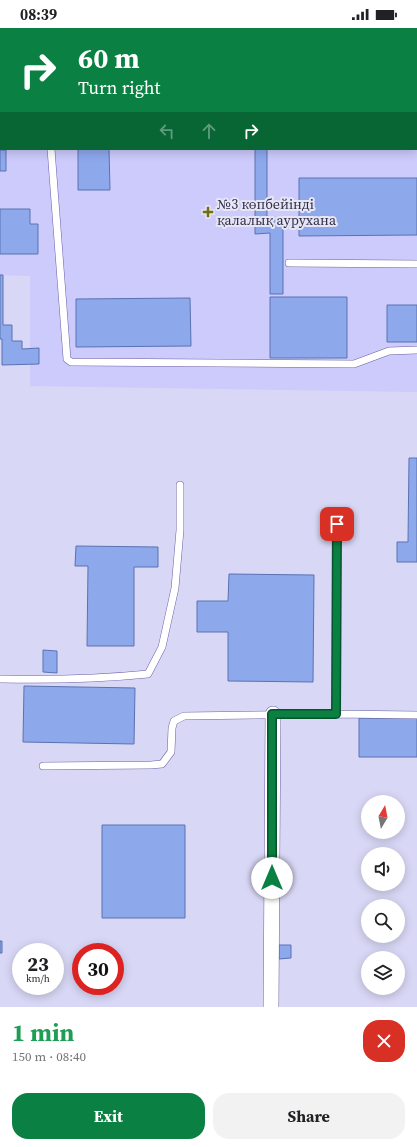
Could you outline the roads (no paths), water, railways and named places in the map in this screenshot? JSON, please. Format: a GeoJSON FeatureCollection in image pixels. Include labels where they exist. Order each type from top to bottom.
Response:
{"type":"FeatureCollection","features":[{"type":"Feature","properties":{"kind":"street"},"geometry":{"type":"LineString","coordinates":[[272,714],[272,1007]]}},
{"type":"Feature","properties":{"kind":"lane"},"geometry":{"type":"LineString","coordinates":[[51,150],[66,359],[71,362],[354,364],[389,351],[417,350]]}},
{"type":"Feature","properties":{"kind":"lane"},"geometry":{"type":"LineString","coordinates":[[289,263],[417,264]]}},
{"type":"Feature","properties":{"kind":"lane"},"geometry":{"type":"LineString","coordinates":[[0,679],[44,680],[117,678],[148,674],[162,647],[175,588],[180,530],[180,485]]}},
{"type":"Feature","properties":{"kind":"lane"},"geometry":{"type":"LineString","coordinates":[[336,714],[337,524]]}},
{"type":"Feature","properties":{"kind":"lane"},"geometry":{"type":"LineString","coordinates":[[43,766],[151,766],[162,764],[171,752],[172,728],[174,721],[184,716],[272,714],[417,715]]}},
{"type":"Feature","properties":{"kind":"place","name":"№3 көпбейінді қалалық аурухана"},"geometry":{"type":"Point","coordinates":[208,212]}}]}
